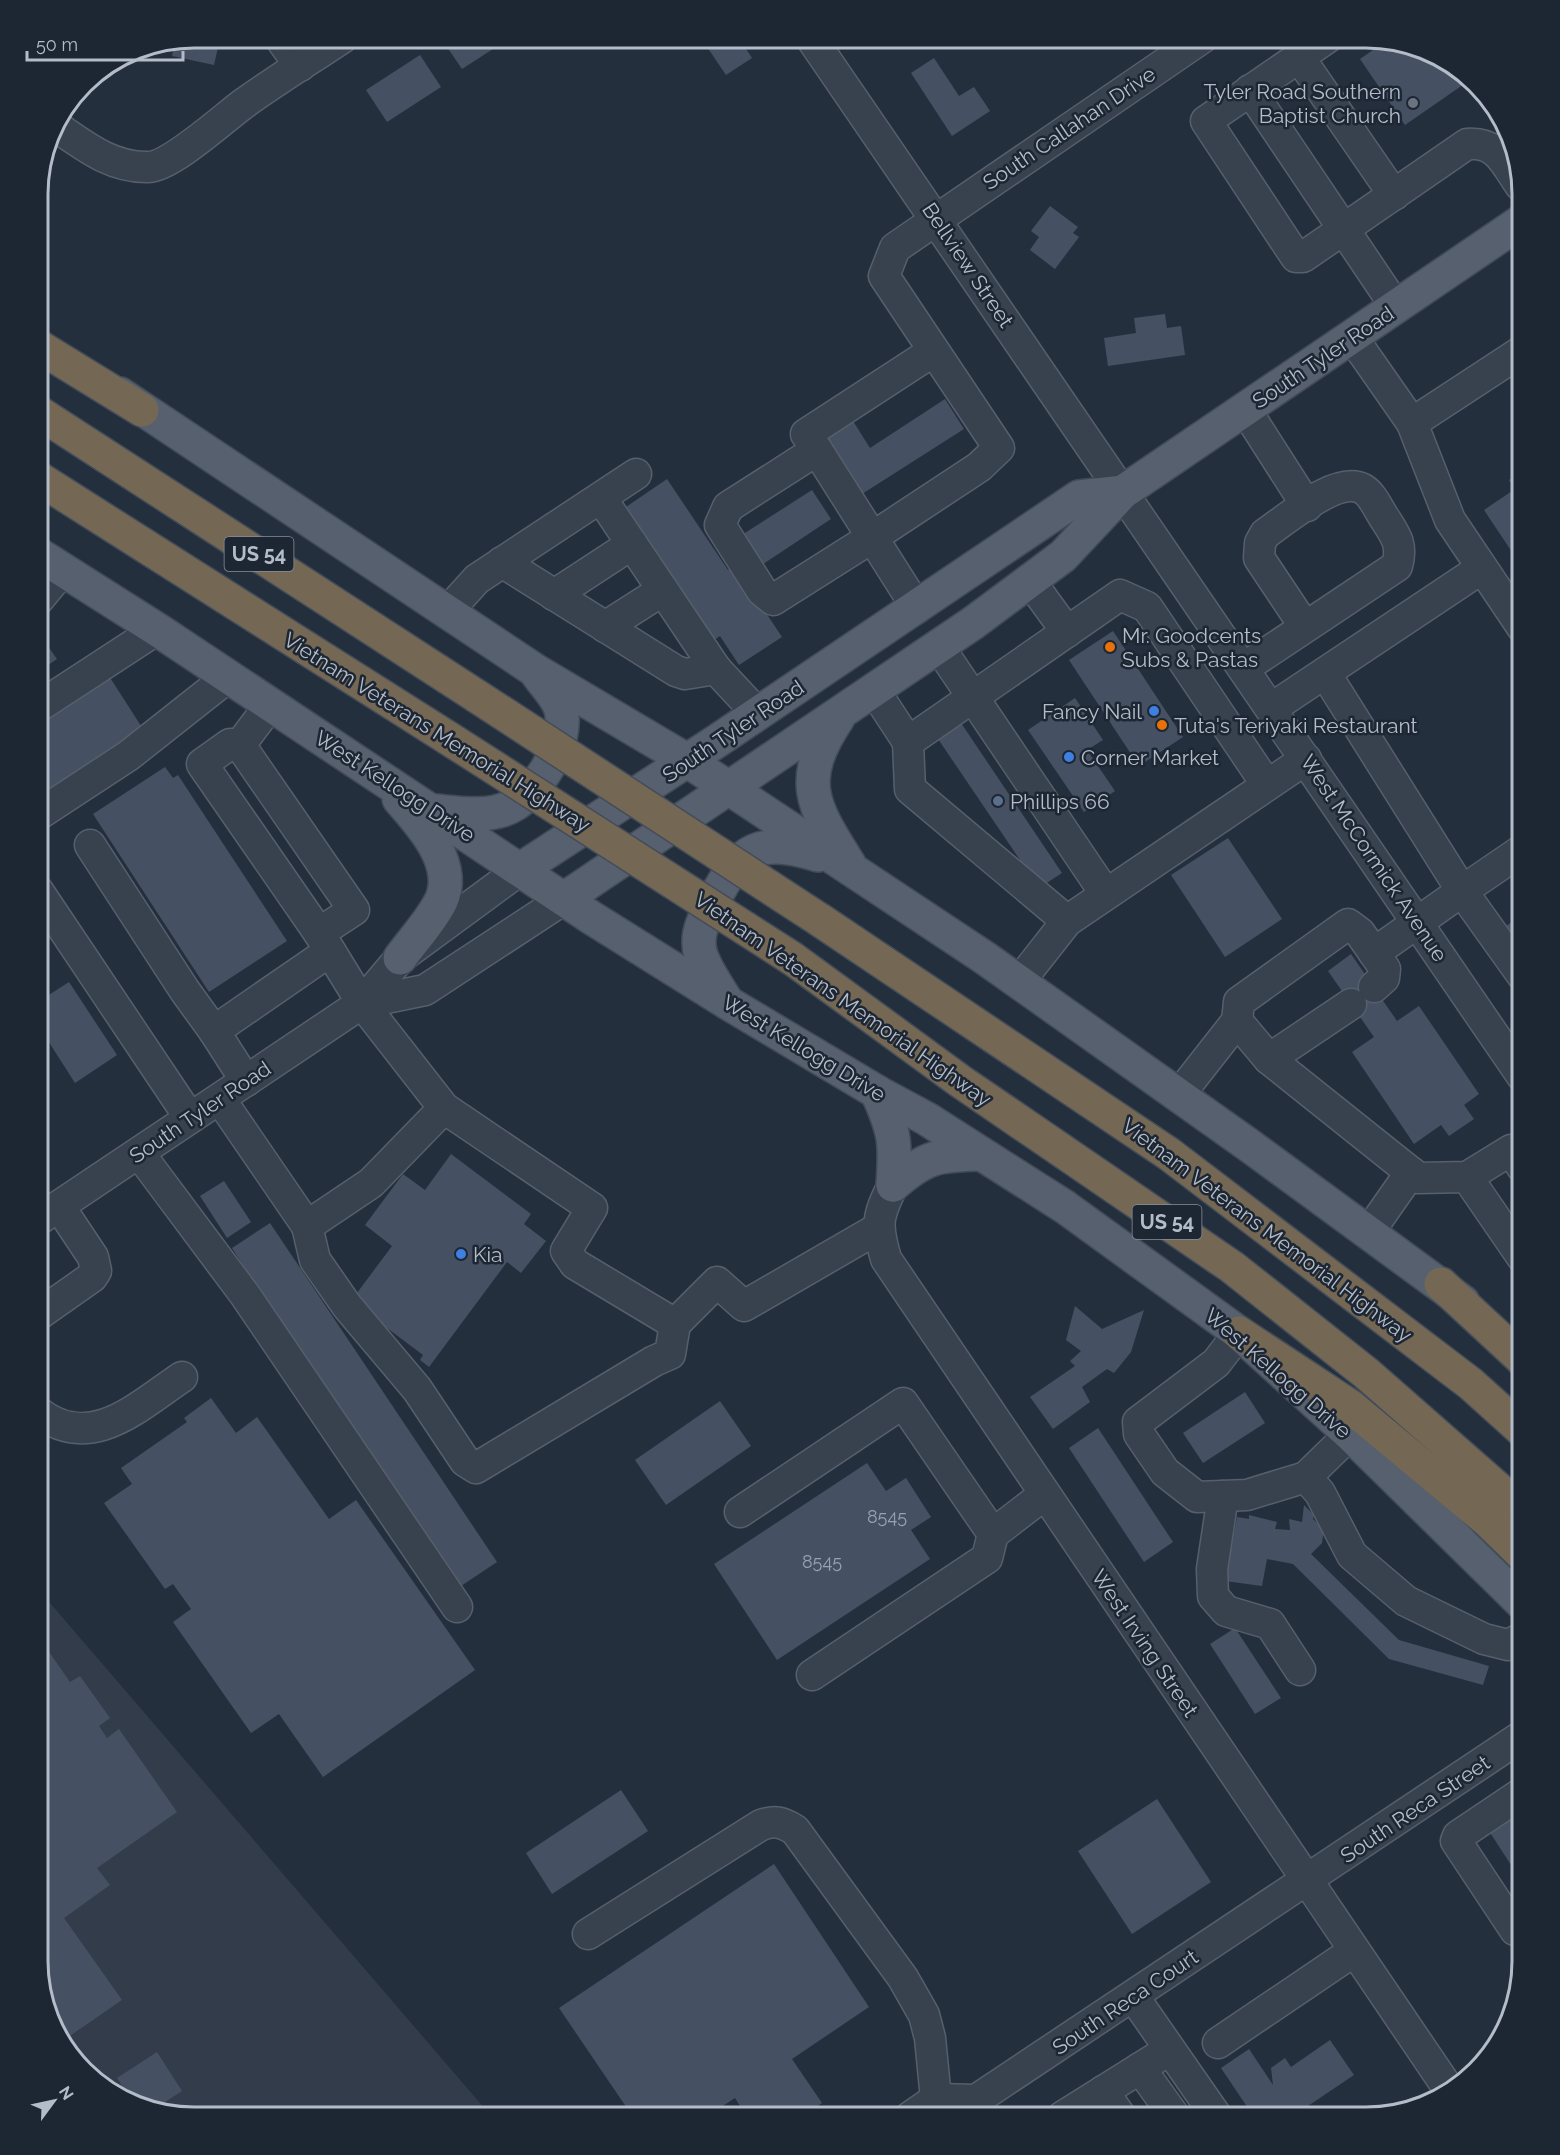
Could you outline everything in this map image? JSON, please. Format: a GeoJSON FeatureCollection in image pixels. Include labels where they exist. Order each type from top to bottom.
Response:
{"type":"FeatureCollection","features":[{"type":"Feature","properties":{"kind":"highway"},"geometry":{"type":"LineString","coordinates":[[48,352],[142,410]]}},
{"type":"Feature","properties":{"kind":"highway","name":"Vietnam Veterans Memorial Highway"},"geometry":{"type":"LineString","coordinates":[[48,418],[820,920],[1169,1154],[1462,1377],[1512,1421]]}},
{"type":"Feature","properties":{"kind":"highway","name":"Vietnam Veterans Memorial Highway"},"geometry":{"type":"LineString","coordinates":[[48,484],[793,959],[960,1081],[1232,1267],[1366,1373],[1512,1501]]}},
{"type":"Feature","properties":{"kind":"highway"},"geometry":{"type":"LineString","coordinates":[[1441,1284],[1512,1350]]}},
{"type":"Feature","properties":{"kind":"highway"},"geometry":{"type":"LineString","coordinates":[[1239,1333],[1350,1406],[1487,1520],[1512,1544]]}},
{"type":"Feature","properties":{"kind":"main road","name":"South Tyler Road"},"geometry":{"type":"LineString","coordinates":[[564,900],[939,646],[1063,556],[1123,492],[1512,228]]}},
{"type":"Feature","properties":{"kind":"main road"},"geometry":{"type":"LineString","coordinates":[[48,341],[142,410],[536,671],[688,761],[1019,982],[1441,1284],[1512,1343]]}},
{"type":"Feature","properties":{"kind":"main road","name":"South Tyler Road"},"geometry":{"type":"LineString","coordinates":[[521,869],[688,761],[1079,497],[1123,492]]}},
{"type":"Feature","properties":{"kind":"main road","name":"West Kellogg Drive"},"geometry":{"type":"LineString","coordinates":[[50,562],[434,811],[564,900],[728,1003],[877,1092],[927,1119],[1065,1207],[1239,1333],[1350,1434],[1512,1593]]}},
{"type":"Feature","properties":{"kind":"main road"},"geometry":{"type":"LineString","coordinates":[[434,811],[473,814],[509,808],[540,782],[562,734],[561,709],[536,671]]}},
{"type":"Feature","properties":{"kind":"main road"},"geometry":{"type":"LineString","coordinates":[[842,712],[825,738],[813,766],[811,789],[824,825],[844,866]]}},
{"type":"Feature","properties":{"kind":"main road"},"geometry":{"type":"LineString","coordinates":[[380,777],[423,826],[445,874],[441,901],[400,958]]}},
{"type":"Feature","properties":{"kind":"main road"},"geometry":{"type":"LineString","coordinates":[[728,1003],[698,945],[701,926],[728,874],[744,857],[764,847],[789,846],[844,866]]}},
{"type":"Feature","properties":{"kind":"main road"},"geometry":{"type":"LineString","coordinates":[[877,1092],[893,1126],[895,1150],[893,1185]]}},
{"type":"Feature","properties":{"kind":"main road"},"geometry":{"type":"LineString","coordinates":[[893,1185],[915,1166],[934,1158],[981,1154]]}},
{"type":"Feature","properties":{"kind":"street"},"geometry":{"type":"LineString","coordinates":[[287,48],[300,66]]}},
{"type":"Feature","properties":{"kind":"street"},"geometry":{"type":"LineString","coordinates":[[63,131],[98,154],[122,165],[147,167],[170,159],[244,103],[327,48]]}},
{"type":"Feature","properties":{"kind":"street","name":"Bellview Street"},"geometry":{"type":"LineString","coordinates":[[818,48],[1123,492]]}},
{"type":"Feature","properties":{"kind":"street","name":"South Callahan Drive"},"geometry":{"type":"LineString","coordinates":[[932,352],[884,276],[895,248],[1187,48]]}},
{"type":"Feature","properties":{"kind":"street"},"geometry":{"type":"LineString","coordinates":[[1312,48],[1209,118],[1207,125],[1296,256],[1303,257],[1467,144],[1484,143],[1503,148]]}},
{"type":"Feature","properties":{"kind":"street"},"geometry":{"type":"LineString","coordinates":[[1299,57],[1394,195]]}},
{"type":"Feature","properties":{"kind":"street"},"geometry":{"type":"LineString","coordinates":[[1250,90],[1396,307]]}},
{"type":"Feature","properties":{"kind":"street"},"geometry":{"type":"LineString","coordinates":[[1352,337],[1412,423],[1450,520],[1512,612]]}},
{"type":"Feature","properties":{"kind":"street"},"geometry":{"type":"LineString","coordinates":[[817,450],[728,507],[720,525],[762,591],[773,600],[871,538],[979,467],[999,448],[932,352],[807,434],[817,450],[871,538],[917,608]]}},
{"type":"Feature","properties":{"kind":"street"},"geometry":{"type":"LineString","coordinates":[[1412,423],[1512,358]]}},
{"type":"Feature","properties":{"kind":"street"},"geometry":{"type":"LineString","coordinates":[[1245,410],[1307,506]]}},
{"type":"Feature","properties":{"kind":"street"},"geometry":{"type":"LineString","coordinates":[[447,612],[477,579],[636,474]]}},
{"type":"Feature","properties":{"kind":"street"},"geometry":{"type":"LineString","coordinates":[[1244,668],[1397,566],[1400,554],[1399,540],[1365,490],[1351,484],[1337,486],[1265,534],[1260,543],[1259,558],[1305,627]]}},
{"type":"Feature","properties":{"kind":"street","name":"West McCormick Avenue"},"geometry":{"type":"LineString","coordinates":[[1123,492],[1512,1061]]}},
{"type":"Feature","properties":{"kind":"street"},"geometry":{"type":"LineString","coordinates":[[601,498],[716,669],[758,714]]}},
{"type":"Feature","properties":{"kind":"street"},"geometry":{"type":"LineString","coordinates":[[554,595],[632,544]]}},
{"type":"Feature","properties":{"kind":"street"},"geometry":{"type":"LineString","coordinates":[[502,562],[676,671],[685,674],[716,669]]}},
{"type":"Feature","properties":{"kind":"street"},"geometry":{"type":"LineString","coordinates":[[1272,708],[1482,568]]}},
{"type":"Feature","properties":{"kind":"street"},"geometry":{"type":"LineString","coordinates":[[1030,580],[1067,632]]}},
{"type":"Feature","properties":{"kind":"street"},"geometry":{"type":"LineString","coordinates":[[605,627],[663,590]]}},
{"type":"Feature","properties":{"kind":"street"},"geometry":{"type":"LineString","coordinates":[[908,742],[1120,595],[1147,607],[1267,785]]}},
{"type":"Feature","properties":{"kind":"street"},"geometry":{"type":"LineString","coordinates":[[48,700],[156,630]]}},
{"type":"Feature","properties":{"kind":"street"},"geometry":{"type":"LineString","coordinates":[[939,646],[1106,894]]}},
{"type":"Feature","properties":{"kind":"street"},"geometry":{"type":"LineString","coordinates":[[1325,673],[1462,891],[1512,961]]}},
{"type":"Feature","properties":{"kind":"street"},"geometry":{"type":"LineString","coordinates":[[48,808],[128,756],[228,677]]}},
{"type":"Feature","properties":{"kind":"street"},"geometry":{"type":"LineString","coordinates":[[874,690],[908,742],[910,789],[1067,921]]}},
{"type":"Feature","properties":{"kind":"street"},"geometry":{"type":"LineString","coordinates":[[240,745],[270,705]]}},
{"type":"Feature","properties":{"kind":"street"},"geometry":{"type":"LineString","coordinates":[[214,1031],[325,942],[354,909],[240,745],[230,744],[202,764],[325,942],[362,1003],[444,1108],[592,1208],[568,1244],[566,1251],[569,1259],[675,1324]]}},
{"type":"Feature","properties":{"kind":"street"},"geometry":{"type":"LineString","coordinates":[[1019,982],[1067,921],[1306,759]]}},
{"type":"Feature","properties":{"kind":"street"},"geometry":{"type":"LineString","coordinates":[[90,845],[184,991],[214,1031],[246,1081]]}},
{"type":"Feature","properties":{"kind":"street"},"geometry":{"type":"LineString","coordinates":[[1374,953],[1512,857]]}},
{"type":"Feature","properties":{"kind":"street","name":"South Tyler Road"},"geometry":{"type":"LineString","coordinates":[[48,1208],[139,1153],[362,1003],[400,958],[521,869]]}},
{"type":"Feature","properties":{"kind":"street","name":"South Tyler Road"},"geometry":{"type":"LineString","coordinates":[[362,1003],[425,990],[564,900]]}},
{"type":"Feature","properties":{"kind":"street"},"geometry":{"type":"LineString","coordinates":[[48,906],[190,1118]]}},
{"type":"Feature","properties":{"kind":"street"},"geometry":{"type":"LineString","coordinates":[[1179,1095],[1237,1022],[1239,1002],[1348,924],[1360,933],[1385,969],[1384,978],[1269,1059]]}},
{"type":"Feature","properties":{"kind":"street"},"geometry":{"type":"LineString","coordinates":[[1237,1022],[1269,1059],[1418,1178],[1467,1177],[1511,1150],[1512,1152]]}},
{"type":"Feature","properties":{"kind":"street"},"geometry":{"type":"LineString","coordinates":[[220,1099],[307,1226],[315,1260],[347,1306],[417,1389],[465,1461],[476,1468],[654,1361],[670,1354],[675,1324],[717,1282],[744,1306],[877,1229],[884,1204],[893,1185]]}},
{"type":"Feature","properties":{"kind":"street"},"geometry":{"type":"LineString","coordinates":[[307,1226],[371,1183],[444,1108]]}},
{"type":"Feature","properties":{"kind":"street"},"geometry":{"type":"LineString","coordinates":[[139,1153],[244,1295],[457,1607]]}},
{"type":"Feature","properties":{"kind":"street"},"geometry":{"type":"LineString","coordinates":[[1369,1232],[1411,1172]]}},
{"type":"Feature","properties":{"kind":"street"},"geometry":{"type":"LineString","coordinates":[[1467,1177],[1512,1242]]}},
{"type":"Feature","properties":{"kind":"street"},"geometry":{"type":"LineString","coordinates":[[48,1213],[93,1257],[96,1271],[92,1277],[48,1308]]}},
{"type":"Feature","properties":{"kind":"street","name":"West Irving Street"},"geometry":{"type":"LineString","coordinates":[[877,1229],[886,1259],[1445,2083]]}},
{"type":"Feature","properties":{"kind":"street"},"geometry":{"type":"LineString","coordinates":[[1239,1333],[1216,1363],[1138,1422],[1139,1434],[1165,1472],[1197,1497],[1247,1495],[1306,1477],[1350,1434]]}},
{"type":"Feature","properties":{"kind":"street"},"geometry":{"type":"LineString","coordinates":[[48,1420],[70,1428],[92,1429],[110,1425],[182,1377]]}},
{"type":"Feature","properties":{"kind":"street"},"geometry":{"type":"LineString","coordinates":[[740,1512],[903,1402],[993,1534]]}},
{"type":"Feature","properties":{"kind":"street"},"geometry":{"type":"LineString","coordinates":[[1306,1477],[1320,1493],[1352,1555],[1406,1601],[1484,1639],[1509,1645],[1512,1643]]}},
{"type":"Feature","properties":{"kind":"street"},"geometry":{"type":"LineString","coordinates":[[812,1675],[987,1558],[993,1534],[1045,1494]]}},
{"type":"Feature","properties":{"kind":"street"},"geometry":{"type":"LineString","coordinates":[[1223,1496],[1212,1569],[1213,1596],[1226,1611],[1270,1624],[1300,1670]]}},
{"type":"Feature","properties":{"kind":"street","name":"South Reca Street"},"geometry":{"type":"LineString","coordinates":[[1306,1881],[1512,1743]]}},
{"type":"Feature","properties":{"kind":"street"},"geometry":{"type":"LineString","coordinates":[[1459,1779],[1485,1818]]}},
{"type":"Feature","properties":{"kind":"street"},"geometry":{"type":"LineString","coordinates":[[1512,1800],[1458,1836],[1456,1840],[1512,1925]]}},
{"type":"Feature","properties":{"kind":"street"},"geometry":{"type":"LineString","coordinates":[[588,1934],[761,1825],[773,1821],[784,1823],[795,1830],[903,1978],[924,2015],[930,2038],[936,2099],[924,2107]]}},
{"type":"Feature","properties":{"kind":"street","name":"South Reca Court"},"geometry":{"type":"LineString","coordinates":[[985,2107],[1133,1996],[1306,1881]]}},
{"type":"Feature","properties":{"kind":"street"},"geometry":{"type":"LineString","coordinates":[[1218,2043],[1354,1951]]}},
{"type":"Feature","properties":{"kind":"street"},"geometry":{"type":"LineString","coordinates":[[1133,1996],[1209,2107]]}},
{"type":"Feature","properties":{"kind":"street"},"geometry":{"type":"LineString","coordinates":[[1078,2107],[1169,2050]]}},
{"type":"Feature","properties":{"kind":"street"},"geometry":{"type":"LineString","coordinates":[[1140,2068],[1168,2107]]}},
{"type":"Feature","properties":{"kind":"street"},"geometry":{"type":"LineString","coordinates":[[1103,2091],[1114,2107]]}},
{"type":"Feature","properties":{"kind":"street","name":"South Reca Court"},"geometry":{"type":"LineString","coordinates":[[936,2099],[973,2107]]}},
{"type":"Feature","properties":{"kind":"shaded area"},"geometry":{"type":"Polygon","coordinates":[[[48,1601],[483,2107],[185,2107],[157,2102],[121,2087],[105,2077],[78,2050],[59,2017],[49,1980],[48,1601]]]}},
{"type":"Feature","properties":{"kind":"building"},"geometry":{"type":"Polygon","coordinates":[[[218,48],[214,65],[172,56],[173,50],[218,48]]]}},
{"type":"Feature","properties":{"kind":"building"},"geometry":{"type":"Polygon","coordinates":[[[448,48],[495,48],[462,69],[448,48]]]}},
{"type":"Feature","properties":{"kind":"building"},"geometry":{"type":"Polygon","coordinates":[[[708,48],[746,48],[752,58],[726,75],[708,48]]]}},
{"type":"Feature","properties":{"kind":"building","name":"Tyler Road Southern Baptist Church"},"geometry":{"type":"Polygon","coordinates":[[[1376,48],[1394,51],[1422,59],[1455,78],[1463,85],[1405,125],[1360,59],[1376,48]]]}},
{"type":"Feature","properties":{"kind":"building"},"geometry":{"type":"Polygon","coordinates":[[[420,55],[441,87],[387,122],[366,90],[420,55]]]}},
{"type":"Feature","properties":{"kind":"building"},"geometry":{"type":"Polygon","coordinates":[[[934,58],[959,96],[974,87],[990,111],[952,136],[911,73],[934,58]]]}},
{"type":"Feature","properties":{"kind":"building"},"geometry":{"type":"Polygon","coordinates":[[[1050,206],[1078,227],[1073,233],[1079,237],[1055,269],[1030,250],[1039,237],[1031,231],[1050,206]]]}},
{"type":"Feature","properties":{"kind":"building"},"geometry":{"type":"Polygon","coordinates":[[[1165,314],[1167,328],[1181,326],[1185,355],[1108,366],[1104,338],[1136,333],[1134,318],[1165,314]]]}},
{"type":"Feature","properties":{"kind":"building"},"geometry":{"type":"Polygon","coordinates":[[[945,399],[964,429],[862,494],[826,438],[853,421],[870,448],[945,399]]]}},
{"type":"Feature","properties":{"kind":"building"},"geometry":{"type":"Polygon","coordinates":[[[667,479],[728,570],[734,565],[782,637],[739,665],[720,636],[711,642],[623,509],[667,479]]]}},
{"type":"Feature","properties":{"kind":"building"},"geometry":{"type":"Polygon","coordinates":[[[812,490],[831,519],[757,568],[737,538],[812,490]]]}},
{"type":"Feature","properties":{"kind":"building"},"geometry":{"type":"Polygon","coordinates":[[[1512,491],[1512,552],[1484,510],[1512,491]]]}},
{"type":"Feature","properties":{"kind":"building"},"geometry":{"type":"Polygon","coordinates":[[[1113,631],[1183,737],[1139,766],[1069,660],[1113,631]]]}},
{"type":"Feature","properties":{"kind":"building"},"geometry":{"type":"Polygon","coordinates":[[[48,646],[57,659],[48,665],[48,646]]]}},
{"type":"Feature","properties":{"kind":"building"},"geometry":{"type":"Polygon","coordinates":[[[109,676],[143,729],[48,791],[48,716],[109,676]]]}},
{"type":"Feature","properties":{"kind":"building"},"geometry":{"type":"Polygon","coordinates":[[[1075,698],[1103,740],[1087,750],[1115,791],[1084,812],[1028,730],[1075,698]]]}},
{"type":"Feature","properties":{"kind":"building"},"geometry":{"type":"Polygon","coordinates":[[[959,720],[1062,873],[1039,888],[936,736],[959,720]]]}},
{"type":"Feature","properties":{"kind":"building"},"geometry":{"type":"Polygon","coordinates":[[[165,767],[173,778],[178,775],[287,941],[209,992],[93,814],[165,767]]]}},
{"type":"Feature","properties":{"kind":"building"},"geometry":{"type":"Polygon","coordinates":[[[1228,838],[1282,919],[1225,957],[1171,875],[1228,838]]]}},
{"type":"Feature","properties":{"kind":"building"},"geometry":{"type":"Polygon","coordinates":[[[1512,922],[1512,935],[1506,926],[1512,922]]]}},
{"type":"Feature","properties":{"kind":"building"},"geometry":{"type":"Polygon","coordinates":[[[1351,954],[1397,1021],[1419,1006],[1479,1094],[1464,1105],[1474,1119],[1449,1136],[1441,1125],[1414,1144],[1352,1052],[1374,1037],[1328,971],[1351,954]]]}},
{"type":"Feature","properties":{"kind":"building"},"geometry":{"type":"Polygon","coordinates":[[[69,982],[117,1055],[75,1083],[48,1041],[48,996],[69,982]]]}},
{"type":"Feature","properties":{"kind":"building","name":"Kia"},"geometry":{"type":"Polygon","coordinates":[[[451,1154],[531,1214],[524,1224],[546,1241],[521,1273],[507,1262],[429,1367],[420,1360],[423,1355],[351,1301],[392,1246],[365,1225],[403,1174],[425,1190],[451,1154]]]}},
{"type":"Feature","properties":{"kind":"building"},"geometry":{"type":"Polygon","coordinates":[[[224,1181],[251,1222],[227,1238],[200,1196],[224,1181]]]}},
{"type":"Feature","properties":{"kind":"building"},"geometry":{"type":"Polygon","coordinates":[[[270,1223],[497,1562],[452,1592],[232,1248],[270,1223]]]}},
{"type":"Feature","properties":{"kind":"building"},"geometry":{"type":"Polygon","coordinates":[[[1075,1306],[1102,1329],[1144,1310],[1131,1352],[1114,1373],[1107,1369],[1082,1387],[1090,1402],[1053,1429],[1030,1397],[1075,1366],[1070,1361],[1081,1351],[1066,1340],[1075,1306]]]}},
{"type":"Feature","properties":{"kind":"building"},"geometry":{"type":"Polygon","coordinates":[[[1245,1392],[1265,1423],[1203,1463],[1183,1433],[1245,1392]]]}},
{"type":"Feature","properties":{"kind":"building"},"geometry":{"type":"Polygon","coordinates":[[[211,1398],[236,1433],[257,1417],[329,1519],[356,1500],[475,1670],[323,1777],[279,1714],[251,1733],[173,1622],[191,1609],[173,1584],[165,1589],[104,1503],[132,1484],[121,1468],[187,1422],[184,1418],[211,1398]]]}},
{"type":"Feature","properties":{"kind":"building"},"geometry":{"type":"Polygon","coordinates":[[[720,1401],[751,1446],[666,1505],[635,1460],[720,1401]]]}},
{"type":"Feature","properties":{"kind":"building"},"geometry":{"type":"Polygon","coordinates":[[[1098,1428],[1173,1542],[1144,1562],[1069,1448],[1098,1428]]]}},
{"type":"Feature","properties":{"kind":"building"},"geometry":{"type":"Polygon","coordinates":[[[867,1463],[886,1491],[906,1478],[931,1517],[911,1530],[930,1559],[777,1660],[714,1564],[867,1463]]]}},
{"type":"Feature","properties":{"kind":"building"},"geometry":{"type":"Polygon","coordinates":[[[1304,1505],[1324,1530],[1322,1543],[1311,1554],[1399,1640],[1489,1666],[1483,1685],[1389,1659],[1293,1564],[1267,1559],[1262,1586],[1225,1581],[1237,1517],[1249,1519],[1249,1515],[1277,1522],[1275,1529],[1290,1530],[1289,1519],[1302,1522],[1304,1505]]]}},
{"type":"Feature","properties":{"kind":"building"},"geometry":{"type":"Polygon","coordinates":[[[1235,1628],[1281,1698],[1255,1714],[1210,1644],[1235,1628]]]}},
{"type":"Feature","properties":{"kind":"building"},"geometry":{"type":"Polygon","coordinates":[[[48,1650],[70,1682],[80,1676],[110,1718],[99,1726],[107,1738],[119,1729],[177,1812],[97,1868],[110,1885],[64,1918],[122,2000],[69,2036],[59,2017],[49,1980],[48,1650]]]}},
{"type":"Feature","properties":{"kind":"building"},"geometry":{"type":"Polygon","coordinates":[[[621,1790],[648,1831],[552,1894],[526,1853],[621,1790]]]}},
{"type":"Feature","properties":{"kind":"building"},"geometry":{"type":"Polygon","coordinates":[[[1157,1799],[1211,1882],[1132,1934],[1078,1851],[1157,1799]]]}},
{"type":"Feature","properties":{"kind":"building"},"geometry":{"type":"Polygon","coordinates":[[[1512,1816],[1512,1867],[1489,1831],[1512,1816]]]}},
{"type":"Feature","properties":{"kind":"building"},"geometry":{"type":"Polygon","coordinates":[[[774,1864],[869,2007],[792,2059],[822,2103],[816,2107],[741,2107],[735,2098],[721,2107],[626,2107],[559,2008],[774,1864]]]}},
{"type":"Feature","properties":{"kind":"building"},"geometry":{"type":"Polygon","coordinates":[[[1330,2040],[1354,2075],[1306,2107],[1247,2107],[1221,2068],[1249,2049],[1273,2085],[1271,2068],[1285,2058],[1291,2067],[1330,2040]]]}},
{"type":"Feature","properties":{"kind":"building"},"geometry":{"type":"Polygon","coordinates":[[[157,2052],[182,2091],[163,2103],[138,2096],[124,2089],[117,2078],[157,2052]]]}},
{"type":"Feature","properties":{"kind":"place","name":"Tyler Road Southern Baptist Church"},"geometry":{"type":"Point","coordinates":[1413,103]}},
{"type":"Feature","properties":{"kind":"place","name":"Mr. Goodcents Subs & Pastas"},"geometry":{"type":"Point","coordinates":[1110,647]}},
{"type":"Feature","properties":{"kind":"place","name":"Fancy Nail"},"geometry":{"type":"Point","coordinates":[1154,711]}},
{"type":"Feature","properties":{"kind":"place","name":"Tuta's Teriyaki Restaurant"},"geometry":{"type":"Point","coordinates":[1162,725]}},
{"type":"Feature","properties":{"kind":"place","name":"Corner Market"},"geometry":{"type":"Point","coordinates":[1069,757]}},
{"type":"Feature","properties":{"kind":"place","name":"Phillips 66"},"geometry":{"type":"Point","coordinates":[998,801]}},
{"type":"Feature","properties":{"kind":"place","name":"Kia"},"geometry":{"type":"Point","coordinates":[461,1254]}}]}
